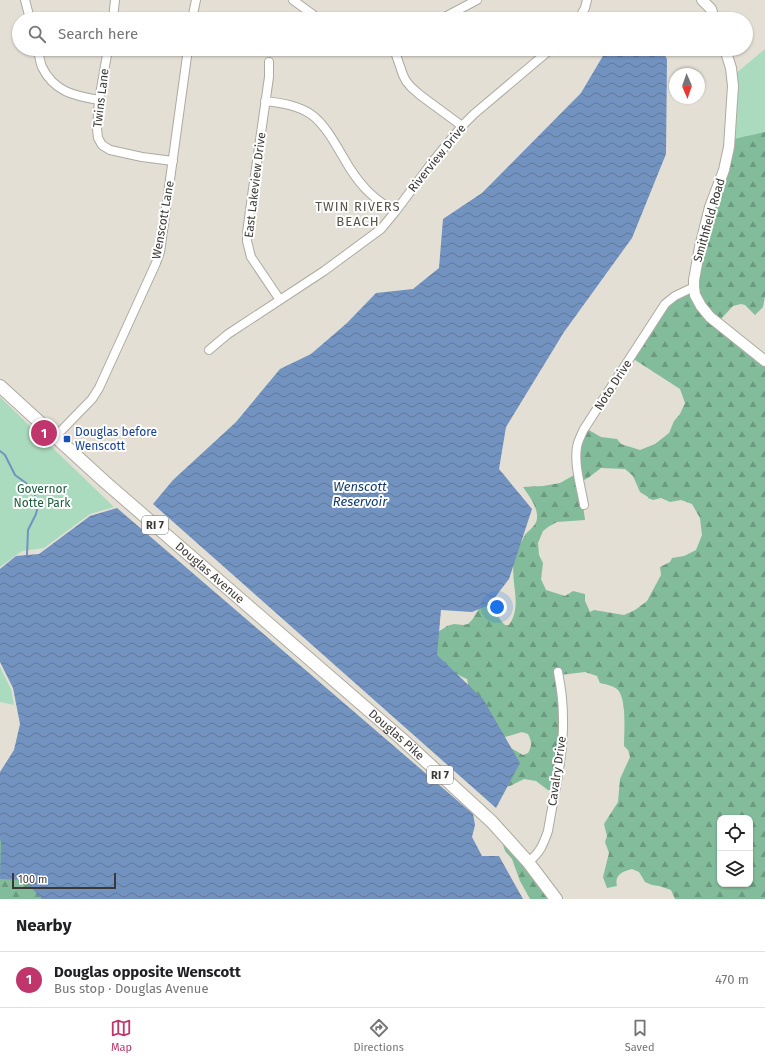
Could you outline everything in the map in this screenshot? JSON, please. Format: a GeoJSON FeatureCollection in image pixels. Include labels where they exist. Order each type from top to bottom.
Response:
{"type":"FeatureCollection","features":[{"type":"Feature","properties":{"kind":"main road","name":"Douglas Avenue"},"geometry":{"type":"LineString","coordinates":[[0,386],[105,482],[313,663]]}},
{"type":"Feature","properties":{"kind":"main road","name":"Douglas Pike"},"geometry":{"type":"LineString","coordinates":[[313,663],[403,740],[486,817],[528,862],[556,899]]}},
{"type":"Feature","properties":{"kind":"street"},"geometry":{"type":"LineString","coordinates":[[25,0],[28,12]]}},
{"type":"Feature","properties":{"kind":"street"},"geometry":{"type":"LineString","coordinates":[[114,12],[115,0]]}},
{"type":"Feature","properties":{"kind":"street"},"geometry":{"type":"LineString","coordinates":[[193,12],[196,0]]}},
{"type":"Feature","properties":{"kind":"street"},"geometry":{"type":"LineString","coordinates":[[293,0],[309,12]]}},
{"type":"Feature","properties":{"kind":"street"},"geometry":{"type":"LineString","coordinates":[[454,12],[477,0]]}},
{"type":"Feature","properties":{"kind":"street"},"geometry":{"type":"LineString","coordinates":[[583,12],[587,0]]}},
{"type":"Feature","properties":{"kind":"street"},"geometry":{"type":"LineString","coordinates":[[702,0],[711,9],[712,12]]}},
{"type":"Feature","properties":{"kind":"street"},"geometry":{"type":"LineString","coordinates":[[40,56],[42,67],[52,82],[66,92],[99,100]]}},
{"type":"Feature","properties":{"kind":"street","name":"Twins Lane"},"geometry":{"type":"LineString","coordinates":[[107,56],[99,100],[96,129],[98,138],[102,145],[110,150],[142,157],[173,161]]}},
{"type":"Feature","properties":{"kind":"street","name":"Wenscott Lane"},"geometry":{"type":"LineString","coordinates":[[56,436],[92,399],[99,388],[160,252],[187,56]]}},
{"type":"Feature","properties":{"kind":"street"},"geometry":{"type":"LineString","coordinates":[[396,56],[403,75],[411,87],[462,126]]}},
{"type":"Feature","properties":{"kind":"street","name":"Riverview Drive"},"geometry":{"type":"LineString","coordinates":[[209,350],[228,334],[324,271],[381,229],[462,126],[474,114],[543,56]]}},
{"type":"Feature","properties":{"kind":"street","name":"Smithfield Road"},"geometry":{"type":"LineString","coordinates":[[727,56],[731,68],[733,86],[730,147],[724,170],[710,207],[700,247],[694,287],[695,295],[701,306],[710,317],[765,361]]}},
{"type":"Feature","properties":{"kind":"street","name":"East Lakeview Drive"},"geometry":{"type":"LineString","coordinates":[[269,62],[269,77],[247,233],[251,257],[280,300]]}},
{"type":"Feature","properties":{"kind":"street"},"geometry":{"type":"LineString","coordinates":[[265,101],[296,106],[319,121],[351,170],[367,191],[395,212]]}},
{"type":"Feature","properties":{"kind":"street","name":"Noto Drive"},"geometry":{"type":"LineString","coordinates":[[584,505],[576,454],[579,439],[584,429],[665,304],[675,296],[694,287]]}},
{"type":"Feature","properties":{"kind":"street","name":"Cavalry Drive"},"geometry":{"type":"LineString","coordinates":[[528,862],[542,848],[546,837],[557,779],[562,744],[563,719],[558,672]]}},
{"type":"Feature","properties":{"kind":"green space"},"geometry":{"type":"Polygon","coordinates":[[[765,49],[765,132],[734,139],[735,74],[765,49]]]}},
{"type":"Feature","properties":{"kind":"green space"},"geometry":{"type":"Polygon","coordinates":[[[765,73],[765,296],[763,307],[755,315],[745,305],[741,304],[733,306],[720,320],[765,362],[765,899],[675,899],[671,890],[645,882],[639,872],[632,869],[623,872],[618,876],[616,882],[617,886],[607,888],[603,877],[609,853],[605,842],[607,836],[604,824],[618,802],[620,779],[630,757],[628,750],[624,746],[624,709],[623,701],[618,690],[612,686],[600,683],[597,676],[585,672],[560,675],[565,704],[557,790],[548,790],[536,781],[524,779],[510,786],[503,787],[511,748],[523,755],[528,753],[531,744],[528,734],[522,732],[495,740],[469,688],[467,679],[444,665],[437,657],[435,650],[438,632],[447,626],[454,624],[468,624],[480,607],[489,603],[503,623],[505,625],[509,625],[513,617],[516,602],[513,569],[514,561],[523,538],[537,521],[535,506],[523,487],[560,483],[576,474],[577,456],[587,429],[601,437],[617,439],[621,444],[640,450],[655,444],[669,433],[674,421],[680,414],[685,403],[680,389],[632,358],[671,296],[693,285],[729,149],[765,73]],[[601,468],[580,482],[585,520],[557,522],[543,531],[538,543],[539,555],[543,563],[541,579],[546,590],[565,596],[573,591],[585,594],[585,601],[590,612],[594,610],[624,615],[635,610],[647,601],[661,575],[660,567],[670,562],[672,558],[684,556],[696,550],[702,535],[700,518],[692,504],[681,500],[670,502],[661,498],[653,500],[648,498],[640,492],[633,476],[625,469],[601,468]]]}},
{"type":"Feature","properties":{"kind":"green space","name":"Governor Notte Park"},"geometry":{"type":"Polygon","coordinates":[[[0,397],[114,507],[90,514],[44,548],[22,551],[0,567],[0,397]]]}},
{"type":"Feature","properties":{"kind":"green space"},"geometry":{"type":"Polygon","coordinates":[[[0,667],[11,689],[14,705],[0,702],[0,667]]]}},
{"type":"Feature","properties":{"kind":"green space"},"geometry":{"type":"Polygon","coordinates":[[[500,835],[559,899],[530,899],[520,881],[512,859],[505,851],[500,835]]]}},
{"type":"Feature","properties":{"kind":"green space"},"geometry":{"type":"Polygon","coordinates":[[[0,836],[16,879],[30,882],[39,892],[42,899],[0,899],[0,836]]]}},
{"type":"Feature","properties":{"kind":"water","name":"Wenscott Reservoir"},"geometry":{"type":"Polygon","coordinates":[[[603,56],[665,56],[667,59],[666,154],[632,238],[564,332],[506,427],[499,469],[532,509],[509,579],[489,605],[472,612],[441,610],[437,655],[483,699],[520,763],[496,808],[153,504],[173,480],[236,422],[280,369],[311,354],[347,323],[376,293],[413,289],[439,268],[443,219],[482,193],[581,93],[603,56]]]}},
{"type":"Feature","properties":{"kind":"water"},"geometry":{"type":"Polygon","coordinates":[[[117,508],[473,814],[475,825],[472,837],[482,856],[499,856],[523,899],[42,899],[24,880],[0,879],[0,772],[14,750],[20,724],[13,688],[0,662],[0,569],[16,556],[39,554],[90,516],[117,508]]]}},
{"type":"Feature","properties":{"kind":"waterway"},"geometry":{"type":"LineString","coordinates":[[0,451],[5,455],[15,475],[26,483],[35,495],[38,505],[36,514],[28,530],[27,555]]}},
{"type":"Feature","properties":{"kind":"place","name":"Douglas opposite Wenscott"},"geometry":{"type":"Point","coordinates":[44,433]}},
{"type":"Feature","properties":{"kind":"place","name":"Douglas before Wenscott"},"geometry":{"type":"Point","coordinates":[67,439]}},
{"type":"Feature","properties":{"kind":"district","name":"TWIN RIVERS BEACH"},"geometry":{"type":"Point","coordinates":[358,214]}}]}
